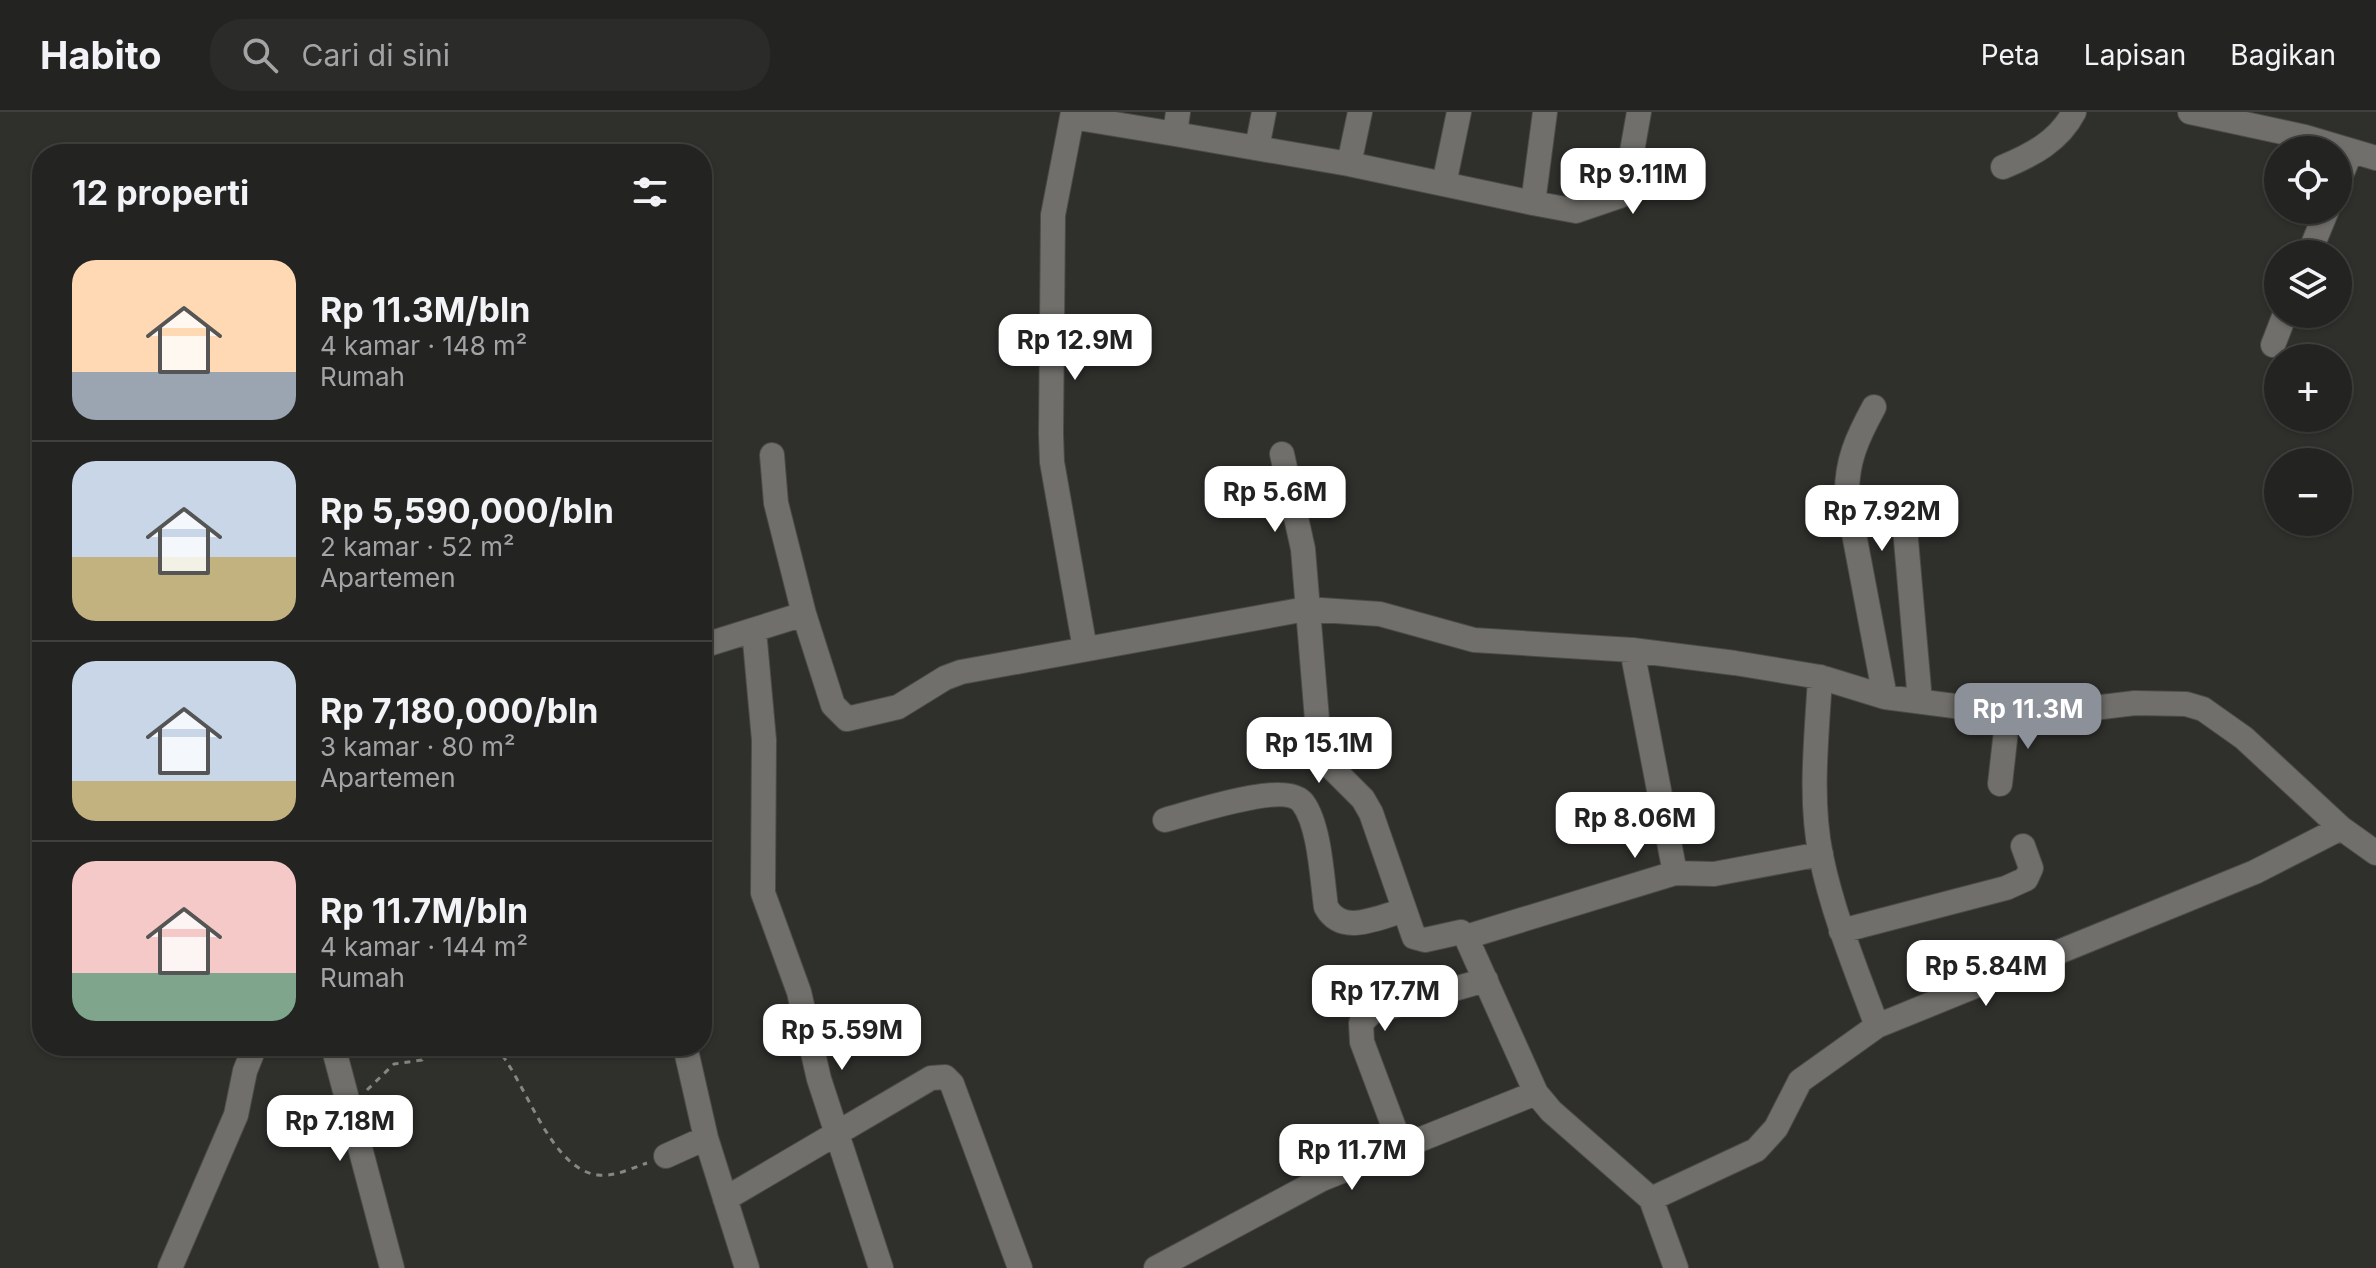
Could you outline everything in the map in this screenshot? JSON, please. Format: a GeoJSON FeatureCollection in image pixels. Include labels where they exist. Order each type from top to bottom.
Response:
{"type":"FeatureCollection","features":[{"type":"Feature","properties":{"kind":"street"},"geometry":{"type":"LineString","coordinates":[[1257,148],[1264,112]]}},
{"type":"Feature","properties":{"kind":"street"},"geometry":{"type":"LineString","coordinates":[[1349,164],[1360,112]]}},
{"type":"Feature","properties":{"kind":"street"},"geometry":{"type":"LineString","coordinates":[[1444,184],[1459,112]]}},
{"type":"Feature","properties":{"kind":"street"},"geometry":{"type":"LineString","coordinates":[[1533,203],[1545,112]]}},
{"type":"Feature","properties":{"kind":"street"},"geometry":{"type":"LineString","coordinates":[[1085,649],[1052,462],[1051,434],[1053,215],[1072,115],[1177,123],[1257,148],[1576,211],[1620,196],[1625,191],[1639,112]]}},
{"type":"Feature","properties":{"kind":"street"},"geometry":{"type":"LineString","coordinates":[[2003,167],[2027,157],[2052,140],[2066,128],[2074,112]]}},
{"type":"Feature","properties":{"kind":"street"},"geometry":{"type":"LineString","coordinates":[[2190,112],[2289,136]]}},
{"type":"Feature","properties":{"kind":"street"},"geometry":{"type":"LineString","coordinates":[[2352,151],[2376,158]]}},
{"type":"Feature","properties":{"kind":"street"},"geometry":{"type":"LineString","coordinates":[[1874,407],[1855,443],[1846,469],[1847,497],[1885,697]]}},
{"type":"Feature","properties":{"kind":"street"},"geometry":{"type":"LineString","coordinates":[[1282,454],[1303,549],[1320,756],[1363,799],[1371,813],[1410,931],[1419,940],[1461,932],[1466,937],[1536,1093],[1551,1111],[1651,1199],[1669,1265]]}},
{"type":"Feature","properties":{"kind":"street"},"geometry":{"type":"LineString","coordinates":[[772,455],[776,503],[804,614],[833,705],[847,719],[898,707],[945,678],[961,672],[1306,609],[1380,614],[1474,640],[1632,650],[1820,677],[1885,697],[2008,713],[2167,702],[2203,709],[2244,738],[2341,828],[2376,853]]}},
{"type":"Feature","properties":{"kind":"street"},"geometry":{"type":"LineString","coordinates":[[1904,517],[1920,701]]}},
{"type":"Feature","properties":{"kind":"street"},"geometry":{"type":"LineString","coordinates":[[712,643],[804,614]]}},
{"type":"Feature","properties":{"kind":"street"},"geometry":{"type":"LineString","coordinates":[[754,630],[764,740],[763,893],[799,992],[835,1132],[881,1268]]}},
{"type":"Feature","properties":{"kind":"street"},"geometry":{"type":"LineString","coordinates":[[1632,650],[1675,873]]}},
{"type":"Feature","properties":{"kind":"street"},"geometry":{"type":"LineString","coordinates":[[1820,677],[1815,793],[1821,854],[1841,931],[1877,1026]]}},
{"type":"Feature","properties":{"kind":"street"},"geometry":{"type":"LineString","coordinates":[[2000,784],[2008,713]]}},
{"type":"Feature","properties":{"kind":"street"},"geometry":{"type":"LineString","coordinates":[[1165,820],[1272,793],[1292,794],[1302,802],[1312,821],[1326,907],[1333,918],[1343,924],[1356,923],[1402,911]]}},
{"type":"Feature","properties":{"kind":"street"},"geometry":{"type":"LineString","coordinates":[[1651,1199],[1756,1150],[1776,1128],[1800,1081],[1877,1026],[2255,872],[2341,828]]}},
{"type":"Feature","properties":{"kind":"street"},"geometry":{"type":"LineString","coordinates":[[1841,931],[2026,879],[2031,868],[2023,846]]}},
{"type":"Feature","properties":{"kind":"street"},"geometry":{"type":"LineString","coordinates":[[1466,937],[1675,873],[1714,874],[1821,854]]}},
{"type":"Feature","properties":{"kind":"street"},"geometry":{"type":"LineString","coordinates":[[1401,1146],[1362,1042],[1361,1023],[1372,1012],[1486,980]]}},
{"type":"Feature","properties":{"kind":"street"},"geometry":{"type":"LineString","coordinates":[[170,1268],[236,1115],[251,1056]]}},
{"type":"Feature","properties":{"kind":"street"},"geometry":{"type":"LineString","coordinates":[[336,1056],[392,1268]]}},
{"type":"Feature","properties":{"kind":"street"},"geometry":{"type":"LineString","coordinates":[[687,1056],[706,1138],[747,1268]]}},
{"type":"Feature","properties":{"kind":"street"},"geometry":{"type":"LineString","coordinates":[[725,1199],[931,1078],[945,1077],[952,1084],[1020,1268]]}},
{"type":"Feature","properties":{"kind":"street"},"geometry":{"type":"LineString","coordinates":[[1156,1268],[1297,1192],[1401,1146],[1536,1093]]}},
{"type":"Feature","properties":{"kind":"street"},"geometry":{"type":"LineString","coordinates":[[666,1156],[706,1138]]}},
{"type":"Feature","properties":{"kind":"path"},"geometry":{"type":"LineString","coordinates":[[353,1118],[369,1087],[394,1064],[422,1060],[423,1056]]}},
{"type":"Feature","properties":{"kind":"path"},"geometry":{"type":"LineString","coordinates":[[501,1056],[560,1151],[576,1166],[605,1175],[666,1156]]}}]}
